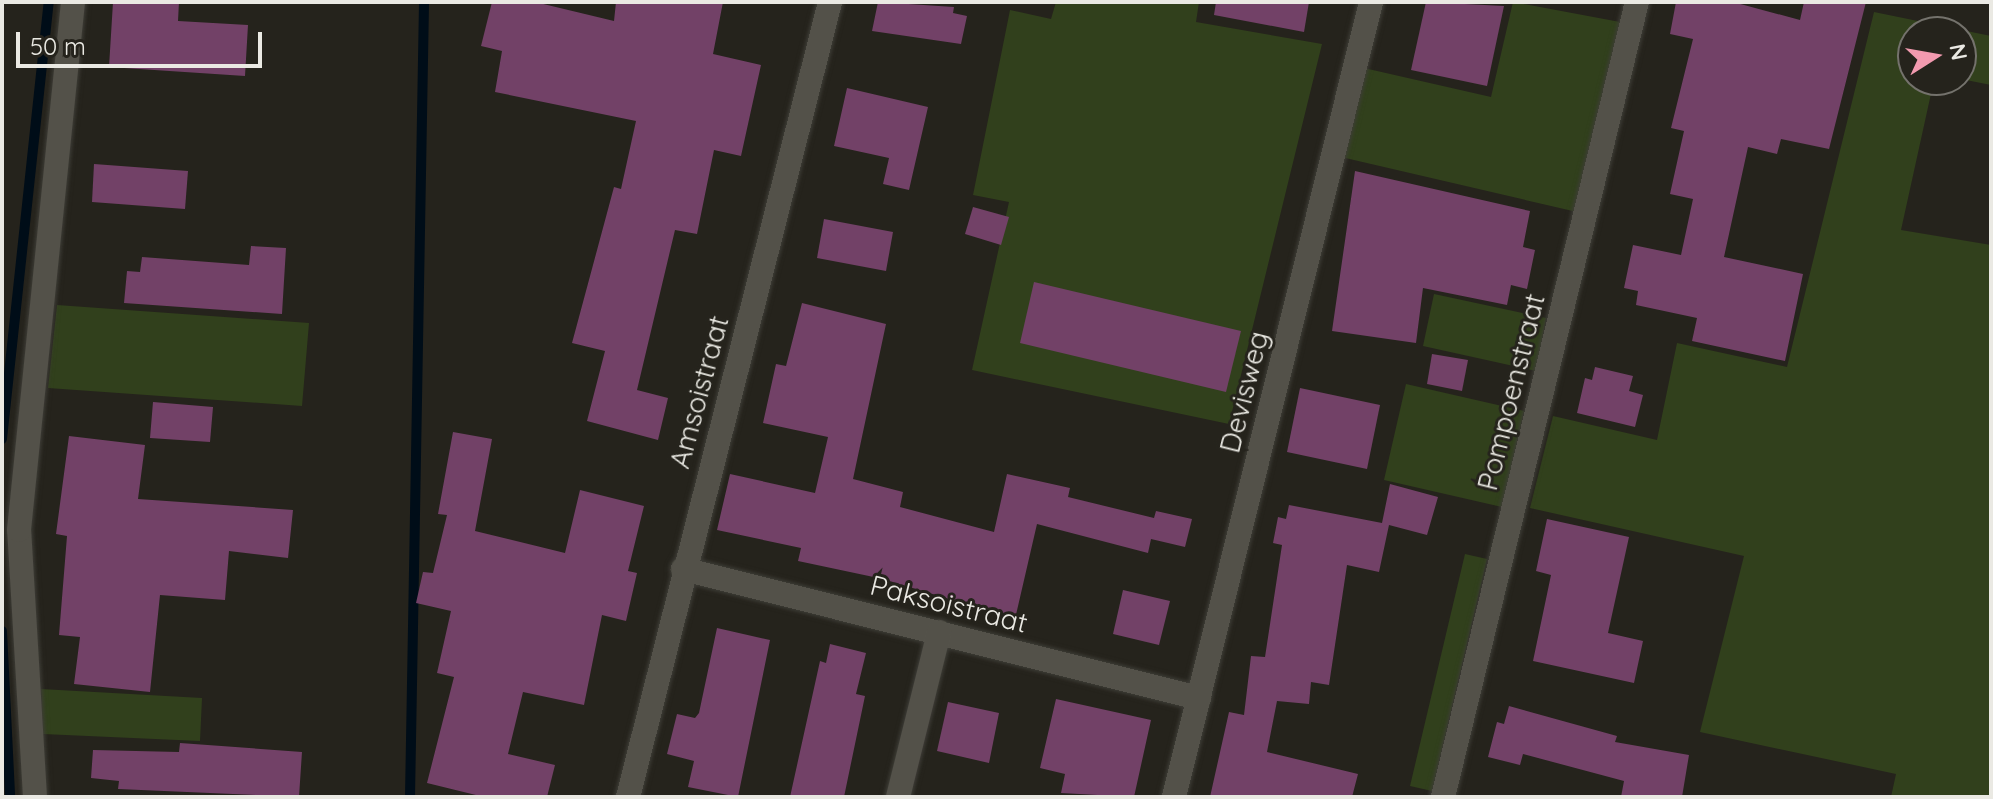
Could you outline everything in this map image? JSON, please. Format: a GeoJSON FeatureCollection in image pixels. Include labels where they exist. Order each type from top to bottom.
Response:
{"type":"FeatureCollection","features":[{"type":"Feature","properties":{"kind":"street"},"geometry":{"type":"LineString","coordinates":[[35,797],[19,530],[73,2]]}},
{"type":"Feature","properties":{"kind":"street","name":"Amsoistraat"},"geometry":{"type":"LineString","coordinates":[[628,797],[683,569],[830,2]]}},
{"type":"Feature","properties":{"kind":"street","name":"Devisweg"},"geometry":{"type":"LineString","coordinates":[[1174,797],[1371,2]]}},
{"type":"Feature","properties":{"kind":"street","name":"Pompoenstraat"},"geometry":{"type":"LineString","coordinates":[[1443,797],[1637,2]]}},
{"type":"Feature","properties":{"kind":"street","name":"Paksoistraat"},"geometry":{"type":"LineString","coordinates":[[683,569],[1199,698]]}},
{"type":"Feature","properties":{"kind":"street"},"geometry":{"type":"LineString","coordinates":[[898,797],[939,632]]}},
{"type":"Feature","properties":{"kind":"green space"},"geometry":{"type":"Polygon","coordinates":[[[1056,2],[1199,2],[1196,22],[1322,44],[1229,424],[972,370],[1009,202],[973,195],[1010,10],[1051,19],[1056,2]]]}},
{"type":"Feature","properties":{"kind":"green space"},"geometry":{"type":"Polygon","coordinates":[[[1513,2],[1620,22],[1577,212],[1341,157],[1364,68],[1491,97],[1513,2]]]}},
{"type":"Feature","properties":{"kind":"green space"},"geometry":{"type":"Polygon","coordinates":[[[1874,12],[1897,17],[1897,96],[1930,96],[1901,230],[1991,245],[1989,797],[1891,797],[1896,774],[1700,732],[1744,556],[1530,508],[1553,416],[1657,440],[1677,343],[1787,367],[1874,12]]]}},
{"type":"Feature","properties":{"kind":"green space"},"geometry":{"type":"Polygon","coordinates":[[[1977,33],[1991,36],[1991,85],[1977,82],[1977,33]]]}},
{"type":"Feature","properties":{"kind":"green space"},"geometry":{"type":"Polygon","coordinates":[[[1434,294],[1546,318],[1536,371],[1423,346],[1434,294]]]}},
{"type":"Feature","properties":{"kind":"green space"},"geometry":{"type":"Polygon","coordinates":[[[57,305],[309,323],[302,406],[48,388],[57,305]]]}},
{"type":"Feature","properties":{"kind":"green space"},"geometry":{"type":"Polygon","coordinates":[[[1406,384],[1524,411],[1502,507],[1384,480],[1406,384]]]}},
{"type":"Feature","properties":{"kind":"green space"},"geometry":{"type":"Polygon","coordinates":[[[1465,554],[1487,559],[1432,791],[1410,786],[1465,554]]]}},
{"type":"Feature","properties":{"kind":"green space"},"geometry":{"type":"Polygon","coordinates":[[[41,689],[202,698],[200,741],[43,734],[41,689]]]}},
{"type":"Feature","properties":{"kind":"building"},"geometry":{"type":"Polygon","coordinates":[[[113,2],[179,2],[178,21],[248,25],[245,76],[109,67],[113,2]]]}},
{"type":"Feature","properties":{"kind":"building"},"geometry":{"type":"Polygon","coordinates":[[[492,2],[535,2],[614,21],[616,2],[723,2],[713,54],[761,65],[741,156],[714,150],[697,234],[675,230],[637,390],[668,398],[658,440],[587,421],[605,351],[572,343],[614,187],[621,189],[636,121],[495,92],[502,51],[481,46],[492,2]]]}},
{"type":"Feature","properties":{"kind":"building"},"geometry":{"type":"Polygon","coordinates":[[[878,2],[954,7],[953,13],[967,16],[961,44],[872,31],[878,2]]]}},
{"type":"Feature","properties":{"kind":"building"},"geometry":{"type":"Polygon","coordinates":[[[1216,2],[1309,2],[1304,32],[1214,15],[1216,2]]]}},
{"type":"Feature","properties":{"kind":"building"},"geometry":{"type":"Polygon","coordinates":[[[1426,2],[1504,6],[1487,86],[1411,70],[1426,2]]]}},
{"type":"Feature","properties":{"kind":"building"},"geometry":{"type":"Polygon","coordinates":[[[1676,2],[1733,2],[1800,20],[1804,2],[1866,2],[1829,149],[1781,139],[1777,154],[1748,147],[1724,257],[1803,274],[1785,361],[1692,341],[1697,318],[1636,305],[1638,291],[1624,288],[1633,245],[1681,255],[1693,199],[1670,194],[1684,131],[1671,128],[1693,39],[1670,34],[1676,2]]]}},
{"type":"Feature","properties":{"kind":"building"},"geometry":{"type":"Polygon","coordinates":[[[847,88],[928,107],[909,190],[883,184],[889,158],[834,146],[847,88]]]}},
{"type":"Feature","properties":{"kind":"building"},"geometry":{"type":"Polygon","coordinates":[[[94,164],[188,171],[185,209],[92,202],[94,164]]]}},
{"type":"Feature","properties":{"kind":"building"},"geometry":{"type":"Polygon","coordinates":[[[1355,171],[1530,211],[1523,247],[1535,250],[1527,289],[1511,285],[1507,305],[1423,288],[1416,343],[1332,331],[1355,171]]]}},
{"type":"Feature","properties":{"kind":"building"},"geometry":{"type":"Polygon","coordinates":[[[973,207],[1009,217],[1001,245],[965,234],[973,207]]]}},
{"type":"Feature","properties":{"kind":"building"},"geometry":{"type":"Polygon","coordinates":[[[824,219],[893,232],[886,271],[817,258],[824,219]]]}},
{"type":"Feature","properties":{"kind":"building"},"geometry":{"type":"Polygon","coordinates":[[[251,246],[286,248],[282,314],[124,303],[127,271],[140,272],[142,257],[249,265],[251,246]]]}},
{"type":"Feature","properties":{"kind":"building"},"geometry":{"type":"Polygon","coordinates":[[[1034,282],[1241,331],[1226,392],[1020,343],[1034,282]]]}},
{"type":"Feature","properties":{"kind":"building"},"geometry":{"type":"Polygon","coordinates":[[[802,303],[886,324],[853,479],[903,492],[900,507],[994,532],[1007,474],[1070,488],[1068,497],[1154,518],[1156,511],[1192,519],[1185,547],[1151,539],[1148,553],[1037,524],[1015,619],[883,579],[798,561],[801,548],[717,530],[730,474],[815,493],[828,437],[763,423],[776,364],[786,366],[802,303]]]}},
{"type":"Feature","properties":{"kind":"building"},"geometry":{"type":"Polygon","coordinates":[[[1432,354],[1468,360],[1462,391],[1427,384],[1432,354]]]}},
{"type":"Feature","properties":{"kind":"building"},"geometry":{"type":"Polygon","coordinates":[[[1595,367],[1633,376],[1629,391],[1643,395],[1635,427],[1577,413],[1585,378],[1592,380],[1595,367]]]}},
{"type":"Feature","properties":{"kind":"building"},"geometry":{"type":"Polygon","coordinates":[[[1300,388],[1380,405],[1367,469],[1287,452],[1300,388]]]}},
{"type":"Feature","properties":{"kind":"building"},"geometry":{"type":"Polygon","coordinates":[[[153,402],[213,407],[210,442],[150,438],[153,402]]]}},
{"type":"Feature","properties":{"kind":"building"},"geometry":{"type":"Polygon","coordinates":[[[453,432],[492,439],[475,531],[565,553],[580,490],[644,506],[628,571],[637,573],[626,621],[602,615],[584,705],[523,692],[508,754],[555,765],[547,797],[484,797],[427,783],[454,677],[437,673],[451,611],[416,603],[423,572],[433,573],[447,515],[438,514],[453,432]]]}},
{"type":"Feature","properties":{"kind":"building"},"geometry":{"type":"Polygon","coordinates":[[[69,436],[145,445],[138,499],[293,510],[288,558],[229,551],[225,600],[160,595],[150,692],[74,684],[80,637],[59,635],[67,536],[56,534],[69,436]]]}},
{"type":"Feature","properties":{"kind":"building"},"geometry":{"type":"Polygon","coordinates":[[[1390,484],[1438,497],[1427,535],[1389,525],[1379,572],[1347,565],[1329,685],[1311,682],[1309,704],[1277,701],[1267,752],[1358,774],[1352,797],[1210,797],[1229,712],[1244,715],[1251,656],[1265,657],[1282,545],[1273,543],[1278,517],[1286,519],[1289,505],[1382,523],[1390,484]]]}},
{"type":"Feature","properties":{"kind":"building"},"geometry":{"type":"Polygon","coordinates":[[[1547,519],[1629,537],[1608,633],[1643,641],[1634,683],[1533,661],[1551,575],[1536,571],[1547,519]]]}},
{"type":"Feature","properties":{"kind":"building"},"geometry":{"type":"Polygon","coordinates":[[[1123,590],[1170,601],[1159,645],[1113,634],[1123,590]]]}},
{"type":"Feature","properties":{"kind":"building"},"geometry":{"type":"Polygon","coordinates":[[[717,628],[770,640],[738,797],[688,787],[694,761],[667,754],[677,714],[695,718],[699,713],[717,628]]]}},
{"type":"Feature","properties":{"kind":"building"},"geometry":{"type":"Polygon","coordinates":[[[830,644],[866,653],[856,694],[865,696],[844,797],[790,797],[820,661],[826,663],[830,644]]]}},
{"type":"Feature","properties":{"kind":"building"},"geometry":{"type":"Polygon","coordinates":[[[1056,699],[1151,720],[1134,797],[1061,793],[1065,774],[1040,768],[1056,699]]]}},
{"type":"Feature","properties":{"kind":"building"},"geometry":{"type":"Polygon","coordinates":[[[948,702],[999,713],[989,763],[937,751],[948,702]]]}},
{"type":"Feature","properties":{"kind":"building"},"geometry":{"type":"Polygon","coordinates":[[[1509,706],[1617,736],[1615,742],[1689,755],[1682,797],[1621,797],[1624,781],[1523,754],[1520,765],[1488,757],[1497,722],[1504,724],[1509,706]]]}},
{"type":"Feature","properties":{"kind":"building"},"geometry":{"type":"Polygon","coordinates":[[[180,743],[302,752],[299,797],[118,789],[119,781],[91,778],[93,750],[179,752],[180,743]]]}},
{"type":"Feature","properties":{"kind":"waterway"},"geometry":{"type":"LineString","coordinates":[[2,439],[49,2]]}},
{"type":"Feature","properties":{"kind":"waterway"},"geometry":{"type":"LineString","coordinates":[[410,797],[424,2]]}},
{"type":"Feature","properties":{"kind":"waterway"},"geometry":{"type":"LineString","coordinates":[[2,631],[10,797]]}}]}
